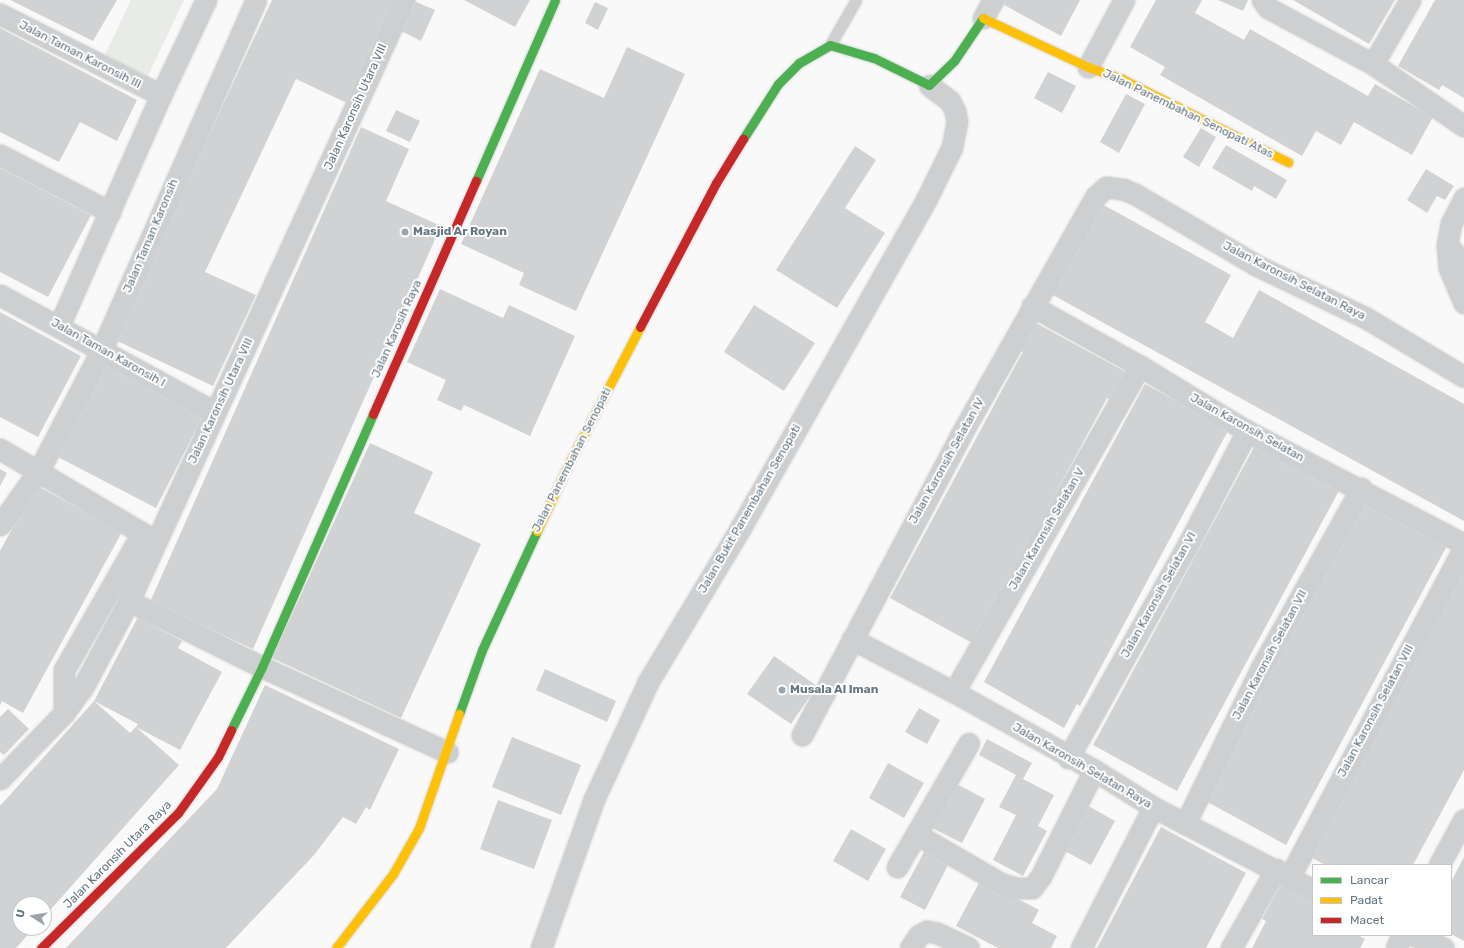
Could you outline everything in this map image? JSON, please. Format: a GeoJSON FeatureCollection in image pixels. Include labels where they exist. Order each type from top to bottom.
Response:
{"type":"FeatureCollection","features":[{"type":"Feature","properties":{"kind":"street"},"geometry":{"type":"LineString","coordinates":[[59,326],[161,96],[206,0]]}},
{"type":"Feature","properties":{"kind":"street","name":"Jalan Taman Karonsih"},"geometry":{"type":"LineString","coordinates":[[0,525],[39,470],[102,349],[256,0]]}},
{"type":"Feature","properties":{"kind":"street","name":"Jalan Karonsih Utara VIII"},"geometry":{"type":"LineString","coordinates":[[0,779],[64,713],[83,687],[129,601],[150,538],[215,412],[404,0]]}},
{"type":"Feature","properties":{"kind":"street","name":"Jalan Karosih Raya"},"geometry":{"type":"LineString","coordinates":[[262,668],[555,0]]}},
{"type":"Feature","properties":{"kind":"street","name":"Jalan Panembahan Senopati Atas"},"geometry":{"type":"LineString","coordinates":[[1088,67],[1124,0]]}},
{"type":"Feature","properties":{"kind":"street"},"geometry":{"type":"LineString","coordinates":[[1262,0],[1268,8],[1373,64],[1464,126]]}},
{"type":"Feature","properties":{"kind":"street"},"geometry":{"type":"LineString","coordinates":[[1373,64],[1410,0]]}},
{"type":"Feature","properties":{"kind":"street","name":"Jalan Panembahan Senopati Atas"},"geometry":{"type":"LineString","coordinates":[[929,85],[954,62],[988,9],[1088,67],[1122,79],[1288,162]]}},
{"type":"Feature","properties":{"kind":"street","name":"Jalan Taman Karonsih III"},"geometry":{"type":"LineString","coordinates":[[0,14],[161,96]]}},
{"type":"Feature","properties":{"kind":"street"},"geometry":{"type":"LineString","coordinates":[[830,45],[874,58],[929,85]]}},
{"type":"Feature","properties":{"kind":"street","name":"Jalan Panembahan Senopati"},"geometry":{"type":"LineString","coordinates":[[336,948],[371,903],[406,852],[431,800],[482,650],[505,598],[569,462],[716,183],[778,84],[799,64],[830,45]]}},
{"type":"Feature","properties":{"kind":"street","name":"Jalan Bukit Panembahan Senopati"},"geometry":{"type":"LineString","coordinates":[[541,948],[594,799],[648,682],[741,527],[926,200],[952,147],[957,122],[955,111],[950,101],[929,85]]}},
{"type":"Feature","properties":{"kind":"street"},"geometry":{"type":"LineString","coordinates":[[0,155],[110,212]]}},
{"type":"Feature","properties":{"kind":"street","name":"Jalan Karonsih Selatan Raya"},"geometry":{"type":"LineString","coordinates":[[1100,191],[1113,187],[1135,194],[1256,265],[1366,318],[1463,372]]}},
{"type":"Feature","properties":{"kind":"street","name":"Jalan Karonsih Selatan IV"},"geometry":{"type":"LineString","coordinates":[[802,734],[1032,306],[1100,191]]}},
{"type":"Feature","properties":{"kind":"street"},"geometry":{"type":"LineString","coordinates":[[1464,198],[1451,223],[1447,245],[1448,268],[1464,303]]}},
{"type":"Feature","properties":{"kind":"street"},"geometry":{"type":"LineString","coordinates":[[1447,245],[1464,263]]}},
{"type":"Feature","properties":{"kind":"street","name":"Jalan Taman Karonsih I"},"geometry":{"type":"LineString","coordinates":[[0,295],[102,349],[215,412]]}},
{"type":"Feature","properties":{"kind":"street","name":"Jalan Karonsih Selatan"},"geometry":{"type":"LineString","coordinates":[[1032,306],[1140,366],[1247,431],[1361,488],[1464,546]]}},
{"type":"Feature","properties":{"kind":"street","name":"Jalan Karonsih Selatan V"},"geometry":{"type":"LineString","coordinates":[[954,692],[1140,366]]}},
{"type":"Feature","properties":{"kind":"street","name":"Jalan Karonsih Selatan VI"},"geometry":{"type":"LineString","coordinates":[[1068,758],[1187,546],[1247,431]]}},
{"type":"Feature","properties":{"kind":"street"},"geometry":{"type":"LineString","coordinates":[[0,448],[39,470],[150,538],[64,670],[64,713]]}},
{"type":"Feature","properties":{"kind":"street","name":"Jalan Karonsih Selatan VII"},"geometry":{"type":"LineString","coordinates":[[1185,824],[1261,668],[1361,488]]}},
{"type":"Feature","properties":{"kind":"street","name":"Jalan Karonsih Selatan VIII"},"geometry":{"type":"LineString","coordinates":[[1231,948],[1283,873],[1464,546]]}},
{"type":"Feature","properties":{"kind":"street"},"geometry":{"type":"LineString","coordinates":[[129,601],[262,668],[447,752]]}},
{"type":"Feature","properties":{"kind":"street","name":"Jalan Karonsih Selatan Raya"},"geometry":{"type":"LineString","coordinates":[[852,639],[954,692],[1068,758],[1094,770],[1154,807],[1185,824],[1283,873],[1312,889]]}},
{"type":"Feature","properties":{"kind":"street","name":"Jalan Karonsih Utara Raya"},"geometry":{"type":"LineString","coordinates":[[41,948],[178,814],[218,757],[262,668]]}},
{"type":"Feature","properties":{"kind":"street"},"geometry":{"type":"LineString","coordinates":[[897,867],[969,743]]}},
{"type":"Feature","properties":{"kind":"street"},"geometry":{"type":"LineString","coordinates":[[916,834],[1002,884],[1018,888],[1032,888],[1041,876],[1094,770]]}},
{"type":"Feature","properties":{"kind":"street"},"geometry":{"type":"LineString","coordinates":[[1081,948],[1154,807]]}},
{"type":"Feature","properties":{"kind":"street"},"geometry":{"type":"LineString","coordinates":[[1440,864],[1464,819]]}},
{"type":"Feature","properties":{"kind":"street"},"geometry":{"type":"LineString","coordinates":[[910,948],[919,935],[927,931],[937,933],[969,948]]}},
{"type":"Feature","properties":{"kind":"street"},"geometry":{"type":"LineString","coordinates":[[1396,948],[1402,936]]}},
{"type":"Feature","properties":{"kind":"street"},"geometry":{"type":"LineString","coordinates":[[1416,936],[1443,948]]}},
{"type":"Feature","properties":{"kind":"lane","name":"Jalan Panembahan Senopati"},"geometry":{"type":"LineString","coordinates":[[830,45],[856,0]]}},
{"type":"Feature","properties":{"kind":"shaded area"},"geometry":{"type":"Polygon","coordinates":[[[131,0],[184,0],[148,76],[105,55],[131,0]]]}},
{"type":"Feature","properties":{"kind":"building"},"geometry":{"type":"Polygon","coordinates":[[[10,0],[117,0],[93,41],[10,0]]]}},
{"type":"Feature","properties":{"kind":"building"},"geometry":{"type":"Polygon","coordinates":[[[272,0],[395,0],[347,103],[296,79],[205,272],[256,295],[213,386],[113,339],[272,0]]]}},
{"type":"Feature","properties":{"kind":"building"},"geometry":{"type":"Polygon","coordinates":[[[464,0],[530,0],[515,27],[464,0]]]}},
{"type":"Feature","properties":{"kind":"building"},"geometry":{"type":"Polygon","coordinates":[[[995,0],[1080,0],[1061,36],[995,0]]]}},
{"type":"Feature","properties":{"kind":"building"},"geometry":{"type":"Polygon","coordinates":[[[1156,0],[1202,0],[1195,13],[1244,40],[1250,29],[1368,96],[1375,84],[1433,117],[1412,155],[1354,122],[1341,145],[1316,131],[1302,156],[1160,75],[1165,67],[1130,47],[1156,0]]]}},
{"type":"Feature","properties":{"kind":"building"},"geometry":{"type":"Polygon","coordinates":[[[1218,0],[1248,0],[1243,11],[1218,0]]]}},
{"type":"Feature","properties":{"kind":"building"},"geometry":{"type":"Polygon","coordinates":[[[1293,0],[1395,0],[1369,44],[1293,0]]]}},
{"type":"Feature","properties":{"kind":"building"},"geometry":{"type":"Polygon","coordinates":[[[1435,0],[1464,0],[1464,98],[1442,85],[1439,90],[1398,66],[1435,0]]]}},
{"type":"Feature","properties":{"kind":"building"},"geometry":{"type":"Polygon","coordinates":[[[414,1],[435,10],[421,41],[401,31],[414,1]]]}},
{"type":"Feature","properties":{"kind":"building"},"geometry":{"type":"Polygon","coordinates":[[[595,2],[608,8],[598,30],[585,23],[595,2]]]}},
{"type":"Feature","properties":{"kind":"building"},"geometry":{"type":"Polygon","coordinates":[[[0,28],[137,100],[117,141],[80,122],[59,162],[0,132],[0,28]]]}},
{"type":"Feature","properties":{"kind":"building"},"geometry":{"type":"Polygon","coordinates":[[[627,47],[685,74],[576,311],[519,285],[524,273],[461,244],[540,69],[604,98],[627,47]]]}},
{"type":"Feature","properties":{"kind":"building"},"geometry":{"type":"Polygon","coordinates":[[[1048,72],[1076,86],[1062,113],[1034,98],[1048,72]]]}},
{"type":"Feature","properties":{"kind":"building"},"geometry":{"type":"Polygon","coordinates":[[[1126,94],[1145,104],[1119,153],[1100,142],[1126,94]]]}},
{"type":"Feature","properties":{"kind":"building"},"geometry":{"type":"Polygon","coordinates":[[[396,110],[420,121],[410,142],[386,131],[396,110]]]}},
{"type":"Feature","properties":{"kind":"building"},"geometry":{"type":"Polygon","coordinates":[[[361,127],[409,149],[386,201],[441,226],[253,649],[150,602],[361,127]]]}},
{"type":"Feature","properties":{"kind":"building"},"geometry":{"type":"Polygon","coordinates":[[[1201,128],[1216,137],[1199,167],[1183,157],[1201,128]]]}},
{"type":"Feature","properties":{"kind":"building"},"geometry":{"type":"Polygon","coordinates":[[[1226,145],[1287,180],[1276,199],[1254,186],[1252,191],[1212,168],[1226,145]]]}},
{"type":"Feature","properties":{"kind":"building"},"geometry":{"type":"Polygon","coordinates":[[[855,146],[876,160],[845,208],[885,233],[837,308],[776,270],[855,146]]]}},
{"type":"Feature","properties":{"kind":"building"},"geometry":{"type":"Polygon","coordinates":[[[0,168],[91,215],[48,297],[0,272],[0,168]]]}},
{"type":"Feature","properties":{"kind":"building"},"geometry":{"type":"Polygon","coordinates":[[[1426,169],[1454,186],[1445,200],[1437,196],[1427,213],[1407,200],[1426,169]]]}},
{"type":"Feature","properties":{"kind":"building"},"geometry":{"type":"Polygon","coordinates":[[[1100,203],[1231,275],[1205,322],[1233,338],[1259,290],[1464,404],[1464,521],[1051,294],[1100,203]]]}},
{"type":"Feature","properties":{"kind":"building"},"geometry":{"type":"Polygon","coordinates":[[[440,289],[503,318],[509,305],[575,336],[530,436],[464,405],[461,411],[437,400],[446,380],[407,362],[440,289]]]}},
{"type":"Feature","properties":{"kind":"building"},"geometry":{"type":"Polygon","coordinates":[[[754,305],[815,343],[784,391],[724,352],[754,305]]]}},
{"type":"Feature","properties":{"kind":"building"},"geometry":{"type":"Polygon","coordinates":[[[0,312],[81,356],[38,437],[0,417],[0,312]]]}},
{"type":"Feature","properties":{"kind":"building"},"geometry":{"type":"Polygon","coordinates":[[[1034,322],[1126,372],[1111,400],[1107,398],[974,644],[890,598],[1023,352],[1020,350],[1034,322]]]}},
{"type":"Feature","properties":{"kind":"building"},"geometry":{"type":"Polygon","coordinates":[[[104,357],[206,410],[156,508],[54,455],[104,357]]]}},
{"type":"Feature","properties":{"kind":"building"},"geometry":{"type":"Polygon","coordinates":[[[1145,384],[1229,429],[1080,706],[1077,704],[1064,728],[984,682],[1145,384]]]}},
{"type":"Feature","properties":{"kind":"building"},"geometry":{"type":"Polygon","coordinates":[[[1257,442],[1341,487],[1177,791],[1093,745],[1257,442]]]}},
{"type":"Feature","properties":{"kind":"building"},"geometry":{"type":"Polygon","coordinates":[[[370,443],[433,472],[414,513],[481,544],[401,718],[272,658],[370,443]]]}},
{"type":"Feature","properties":{"kind":"building"},"geometry":{"type":"Polygon","coordinates":[[[0,469],[7,473],[0,486],[0,469]]]}},
{"type":"Feature","properties":{"kind":"building"},"geometry":{"type":"Polygon","coordinates":[[[36,485],[122,532],[23,713],[2,701],[0,705],[0,551],[36,485]]]}},
{"type":"Feature","properties":{"kind":"building"},"geometry":{"type":"Polygon","coordinates":[[[1364,498],[1448,544],[1286,845],[1202,799],[1364,498]]]}},
{"type":"Feature","properties":{"kind":"building"},"geometry":{"type":"Polygon","coordinates":[[[1464,569],[1464,770],[1414,864],[1323,864],[1309,856],[1464,569]]]}},
{"type":"Feature","properties":{"kind":"building"},"geometry":{"type":"Polygon","coordinates":[[[138,617],[182,641],[178,648],[222,672],[180,750],[136,727],[138,724],[94,701],[138,617]]]}},
{"type":"Feature","properties":{"kind":"building","name":"Musala Al Iman"},"geometry":{"type":"Polygon","coordinates":[[[774,656],[817,686],[791,724],[747,694],[774,656]]]}},
{"type":"Feature","properties":{"kind":"building"},"geometry":{"type":"Polygon","coordinates":[[[545,669],[616,701],[607,722],[536,690],[545,669]]]}},
{"type":"Feature","properties":{"kind":"building"},"geometry":{"type":"Polygon","coordinates":[[[265,685],[399,749],[370,810],[366,807],[356,824],[343,817],[314,855],[226,948],[66,948],[217,789],[265,685]]]}},
{"type":"Feature","properties":{"kind":"building"},"geometry":{"type":"Polygon","coordinates":[[[94,701],[130,733],[136,727],[179,765],[52,908],[52,896],[12,896],[12,936],[27,936],[16,948],[0,948],[0,806],[94,701]]]}},
{"type":"Feature","properties":{"kind":"building"},"geometry":{"type":"Polygon","coordinates":[[[919,708],[940,720],[927,744],[905,732],[919,708]]]}},
{"type":"Feature","properties":{"kind":"building"},"geometry":{"type":"Polygon","coordinates":[[[8,709],[29,729],[4,755],[0,752],[0,717],[8,709]]]}},
{"type":"Feature","properties":{"kind":"building"},"geometry":{"type":"Polygon","coordinates":[[[512,737],[581,765],[561,815],[492,787],[512,737]]]}},
{"type":"Feature","properties":{"kind":"building"},"geometry":{"type":"Polygon","coordinates":[[[987,739],[1032,763],[1023,779],[1054,795],[1038,826],[1047,831],[1023,876],[993,860],[1016,815],[999,807],[1016,775],[979,755],[987,739]]]}},
{"type":"Feature","properties":{"kind":"building"},"geometry":{"type":"Polygon","coordinates":[[[888,763],[924,783],[904,818],[869,798],[888,763]]]}},
{"type":"Feature","properties":{"kind":"building"},"geometry":{"type":"Polygon","coordinates":[[[955,783],[985,799],[962,843],[932,828],[955,783]]]}},
{"type":"Feature","properties":{"kind":"building"},"geometry":{"type":"Polygon","coordinates":[[[498,800],[552,820],[534,869],[480,849],[498,800]]]}},
{"type":"Feature","properties":{"kind":"building"},"geometry":{"type":"Polygon","coordinates":[[[1085,804],[1115,821],[1091,865],[1061,849],[1085,804]]]}},
{"type":"Feature","properties":{"kind":"building"},"geometry":{"type":"Polygon","coordinates":[[[1161,827],[1246,873],[1206,948],[1097,948],[1161,827]]]}},
{"type":"Feature","properties":{"kind":"building"},"geometry":{"type":"Polygon","coordinates":[[[851,829],[886,849],[868,881],[833,861],[851,829]]]}},
{"type":"Feature","properties":{"kind":"building"},"geometry":{"type":"Polygon","coordinates":[[[925,850],[949,863],[925,910],[900,897],[925,850]]]}},
{"type":"Feature","properties":{"kind":"building"},"geometry":{"type":"Polygon","coordinates":[[[1464,857],[1464,941],[1452,935],[1452,880],[1464,857]]]}},
{"type":"Feature","properties":{"kind":"building"},"geometry":{"type":"Polygon","coordinates":[[[981,879],[1039,910],[1032,923],[1057,936],[1051,948],[998,948],[956,926],[981,879]]]}},
{"type":"Feature","properties":{"kind":"building"},"geometry":{"type":"Polygon","coordinates":[[[1282,882],[1312,898],[1312,936],[1360,936],[1365,939],[1360,948],[1252,948],[1266,921],[1262,919],[1282,882]]]}},
{"type":"Feature","properties":{"kind":"traffic: fast"},"geometry":{"type":"LineString","coordinates":[[476,181],[555,0]]}},
{"type":"Feature","properties":{"kind":"traffic: fast"},"geometry":{"type":"LineString","coordinates":[[743,139],[778,84],[799,63],[830,45],[874,58],[929,85],[954,61],[983,18]]}},
{"type":"Feature","properties":{"kind":"traffic: fast"},"geometry":{"type":"LineString","coordinates":[[231,730],[262,667],[373,414]]}},
{"type":"Feature","properties":{"kind":"traffic: fast"},"geometry":{"type":"LineString","coordinates":[[459,714],[482,650],[537,531]]}},
{"type":"Feature","properties":{"kind":"traffic: slow"},"geometry":{"type":"LineString","coordinates":[[983,18],[1088,67],[1122,79],[1288,162]]}},
{"type":"Feature","properties":{"kind":"traffic: slow"},"geometry":{"type":"LineString","coordinates":[[537,531],[569,463],[640,327]]}},
{"type":"Feature","properties":{"kind":"traffic: slow"},"geometry":{"type":"LineString","coordinates":[[336,948],[393,874],[419,828],[459,714]]}},
{"type":"Feature","properties":{"kind":"traffic: jam"},"geometry":{"type":"LineString","coordinates":[[640,327],[716,183],[743,139]]}},
{"type":"Feature","properties":{"kind":"traffic: jam"},"geometry":{"type":"LineString","coordinates":[[373,414],[476,181]]}},
{"type":"Feature","properties":{"kind":"traffic: jam"},"geometry":{"type":"LineString","coordinates":[[41,948],[178,813],[218,757],[231,730]]}},
{"type":"Feature","properties":{"kind":"place","name":"Masjid Ar Royan"},"geometry":{"type":"Point","coordinates":[405,232]}},
{"type":"Feature","properties":{"kind":"place","name":"Musala Al Iman"},"geometry":{"type":"Point","coordinates":[782,690]}}]}
